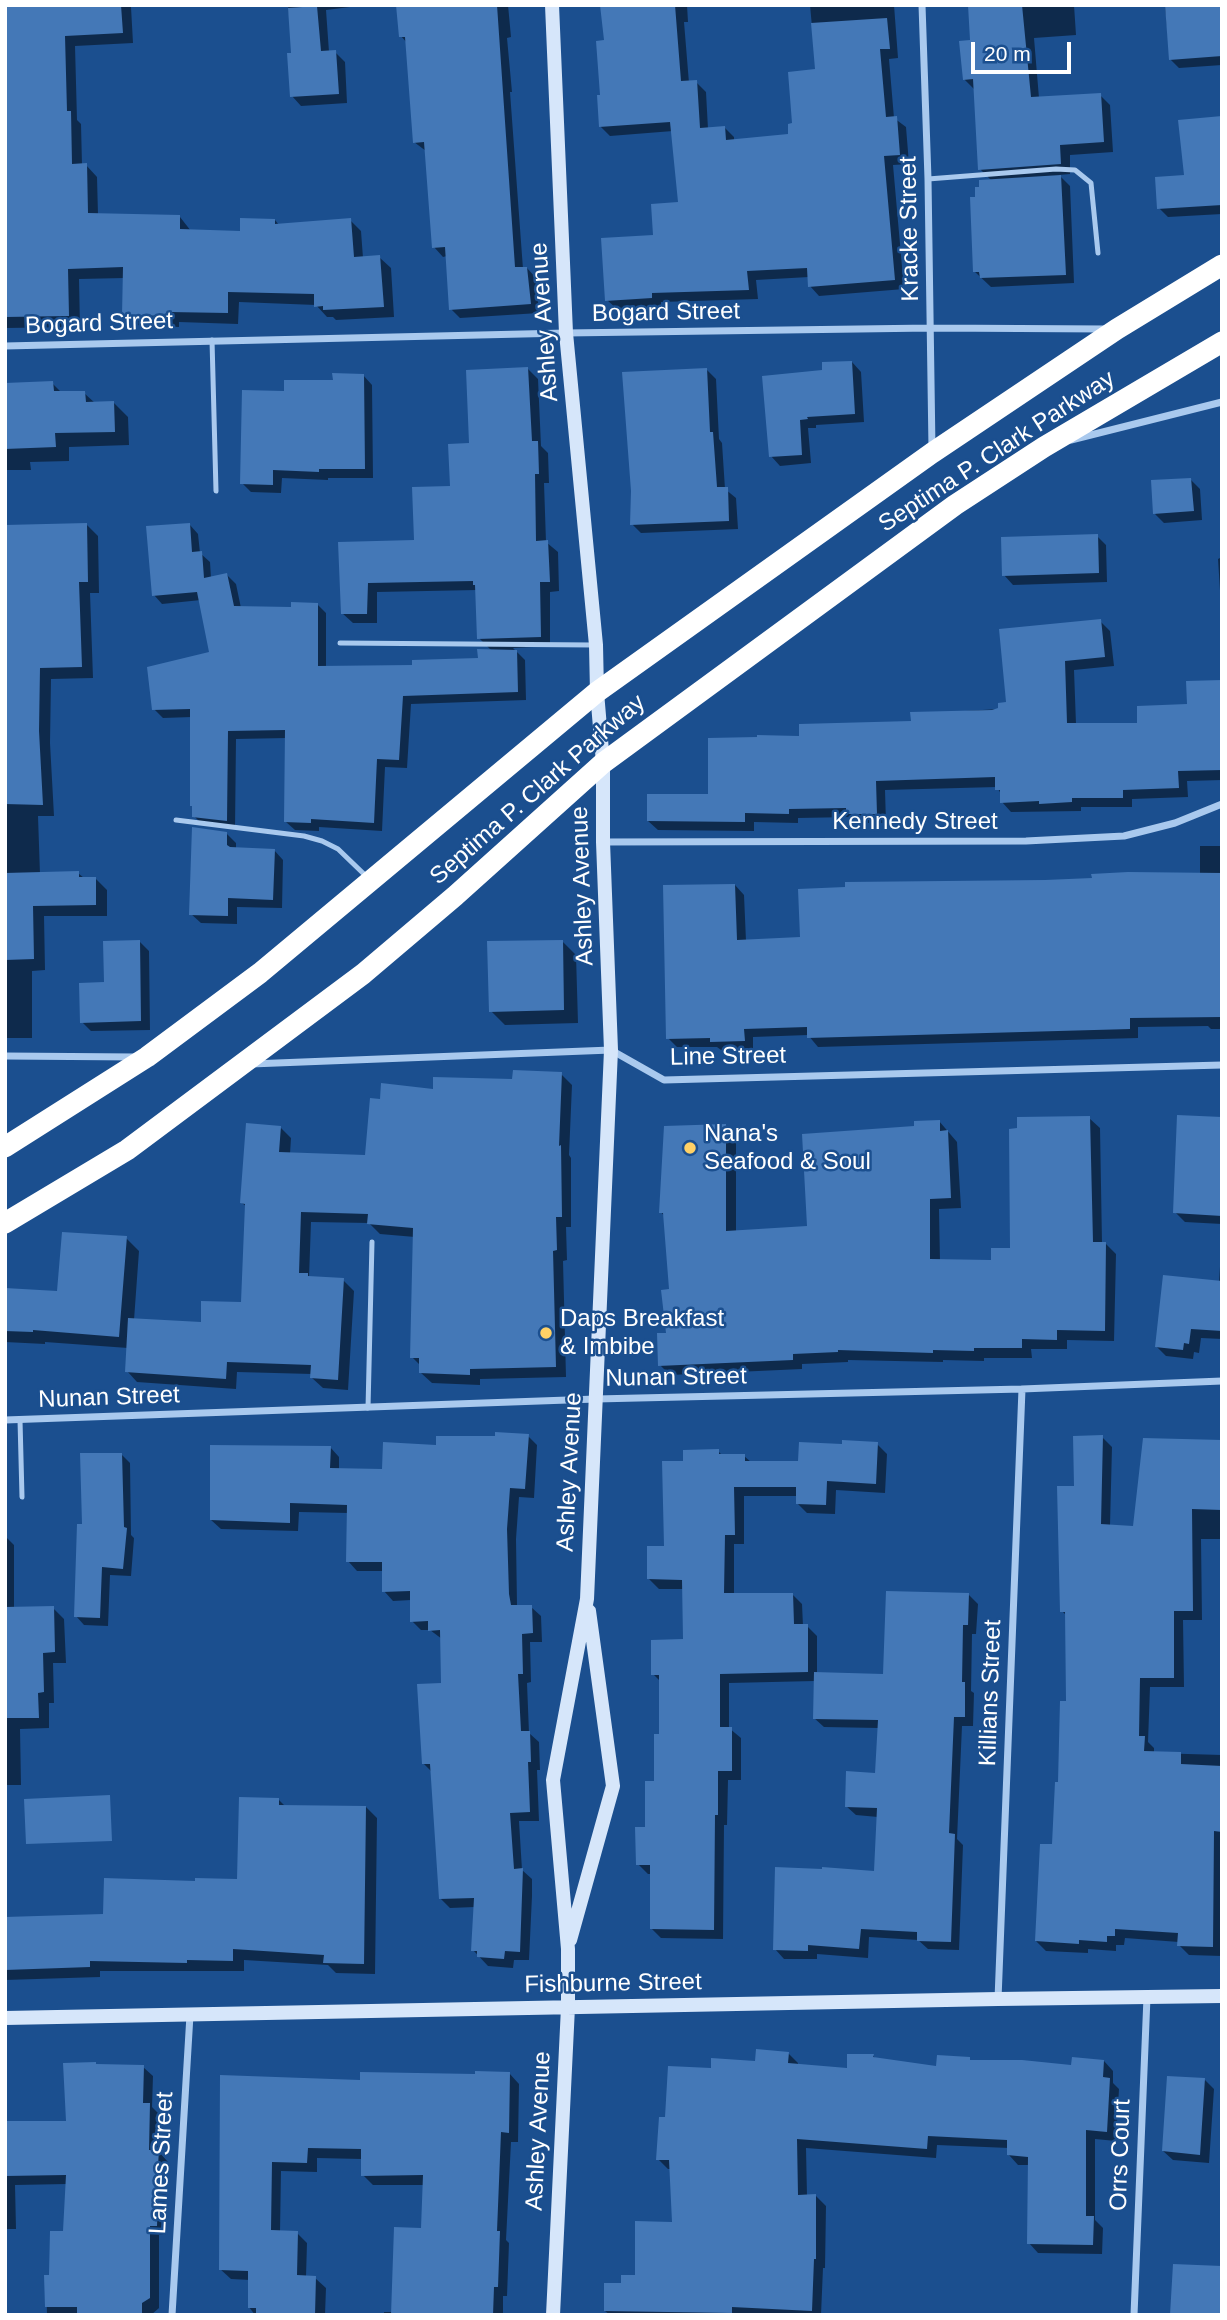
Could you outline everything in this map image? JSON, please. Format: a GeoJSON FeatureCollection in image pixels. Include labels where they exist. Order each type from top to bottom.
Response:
{"type":"FeatureCollection","features":[{"type":"Feature","properties":{"kind":"highway","name":"Septima P. Clark Parkway"},"geometry":{"type":"LineString","coordinates":[[5,1147],[147,1057],[260,973],[597,692],[932,453],[1117,329],[1222,265]]}},
{"type":"Feature","properties":{"kind":"highway","name":"Septima P. Clark Parkway"},"geometry":{"type":"LineString","coordinates":[[5,1223],[127,1150],[243,1064],[384,957],[603,763],[955,505],[1044,447],[1222,342]]}},
{"type":"Feature","properties":{"kind":"street","name":"Ashley Avenue"},"geometry":{"type":"LineString","coordinates":[[552,5],[566,334],[596,645],[603,763],[603,842],[611,1050],[587,1600],[552,1780],[568,1950],[568,2007],[553,2315]]}},
{"type":"Feature","properties":{"kind":"street","name":"Kracke Street"},"geometry":{"type":"LineString","coordinates":[[922,5],[932,328],[932,453]]}},
{"type":"Feature","properties":{"kind":"street","name":"Bogard Street"},"geometry":{"type":"LineString","coordinates":[[5,346],[932,328],[1117,329]]}},
{"type":"Feature","properties":{"kind":"street"},"geometry":{"type":"LineString","coordinates":[[1044,447],[1222,402]]}},
{"type":"Feature","properties":{"kind":"street","name":"Kennedy Street"},"geometry":{"type":"LineString","coordinates":[[603,842],[1026,841],[1124,836],[1175,823],[1222,804]]}},
{"type":"Feature","properties":{"kind":"street"},"geometry":{"type":"LineString","coordinates":[[243,1064],[611,1050]]}},
{"type":"Feature","properties":{"kind":"street","name":"Line Street"},"geometry":{"type":"LineString","coordinates":[[611,1050],[664,1080],[1222,1065]]}},
{"type":"Feature","properties":{"kind":"street"},"geometry":{"type":"LineString","coordinates":[[5,1056],[147,1057]]}},
{"type":"Feature","properties":{"kind":"street","name":"Nunan Street"},"geometry":{"type":"LineString","coordinates":[[5,1420],[1222,1381]]}},
{"type":"Feature","properties":{"kind":"street","name":"Killians Street"},"geometry":{"type":"LineString","coordinates":[[998,1998],[1022,1389]]}},
{"type":"Feature","properties":{"kind":"street","name":"Ashley Avenue"},"geometry":{"type":"LineString","coordinates":[[568,1950],[613,1786],[587,1600]]}},
{"type":"Feature","properties":{"kind":"street","name":"Fishburne Street"},"geometry":{"type":"LineString","coordinates":[[5,2018],[1222,1996]]}},
{"type":"Feature","properties":{"kind":"street","name":"Orrs Court"},"geometry":{"type":"LineString","coordinates":[[1134,2315],[1147,1997]]}},
{"type":"Feature","properties":{"kind":"street","name":"Lames Street"},"geometry":{"type":"LineString","coordinates":[[172,2315],[190,2014]]}},
{"type":"Feature","properties":{"kind":"lane"},"geometry":{"type":"LineString","coordinates":[[928,178],[1075,170],[1091,183],[1098,253]]}},
{"type":"Feature","properties":{"kind":"lane"},"geometry":{"type":"LineString","coordinates":[[212,340],[216,491]]}},
{"type":"Feature","properties":{"kind":"lane"},"geometry":{"type":"LineString","coordinates":[[340,643],[596,645]]}},
{"type":"Feature","properties":{"kind":"lane"},"geometry":{"type":"LineString","coordinates":[[176,820],[304,836],[322,841],[338,849],[371,882]]}},
{"type":"Feature","properties":{"kind":"lane"},"geometry":{"type":"LineString","coordinates":[[368,1408],[372,1242]]}},
{"type":"Feature","properties":{"kind":"lane"},"geometry":{"type":"LineString","coordinates":[[20,1420],[22,1497]]}},
{"type":"Feature","properties":{"kind":"building"},"geometry":{"type":"Polygon","coordinates":[[[5,5],[121,5],[123,33],[65,36],[72,164],[87,163],[88,213],[180,215],[180,229],[240,231],[240,218],[275,219],[275,224],[351,218],[354,257],[380,255],[384,307],[323,310],[323,306],[314,307],[314,294],[228,292],[228,313],[169,312],[169,316],[122,315],[123,267],[68,269],[69,316],[5,317],[5,5]]]}},
{"type":"Feature","properties":{"kind":"building"},"geometry":{"type":"Polygon","coordinates":[[[396,5],[497,5],[515,267],[527,267],[531,304],[449,310],[445,247],[432,248],[424,142],[413,143],[405,37],[399,37],[396,5]]]}},
{"type":"Feature","properties":{"kind":"building"},"geometry":{"type":"Polygon","coordinates":[[[600,5],[675,5],[681,81],[697,80],[700,128],[725,126],[726,140],[788,134],[788,124],[792,123],[788,72],[815,69],[811,23],[887,18],[890,49],[880,49],[886,117],[897,116],[900,155],[884,156],[895,280],[808,287],[807,268],[747,271],[749,290],[652,293],[652,298],[605,301],[601,238],[653,235],[651,204],[678,202],[670,122],[599,127],[597,95],[600,95],[596,41],[604,40],[600,5]]]}},
{"type":"Feature","properties":{"kind":"building"},"geometry":{"type":"Polygon","coordinates":[[[968,5],[1022,5],[1031,97],[1101,93],[1104,142],[1060,145],[1061,164],[978,170],[973,79],[963,80],[959,41],[970,40],[968,5]]]}},
{"type":"Feature","properties":{"kind":"building"},"geometry":{"type":"Polygon","coordinates":[[[1165,5],[1222,5],[1222,56],[1169,60],[1165,5]]]}},
{"type":"Feature","properties":{"kind":"building"},"geometry":{"type":"Polygon","coordinates":[[[317,6],[321,51],[336,50],[339,94],[290,97],[288,8],[317,6]]]}},
{"type":"Feature","properties":{"kind":"building"},"geometry":{"type":"Polygon","coordinates":[[[1222,116],[1222,205],[1157,209],[1155,177],[1184,175],[1178,120],[1222,116]]]}},
{"type":"Feature","properties":{"kind":"building"},"geometry":{"type":"Polygon","coordinates":[[[1061,175],[1066,275],[980,278],[979,272],[973,272],[970,197],[975,197],[975,187],[979,187],[979,180],[1061,175]]]}},
{"type":"Feature","properties":{"kind":"building"},"geometry":{"type":"Polygon","coordinates":[[[852,361],[855,414],[807,417],[808,419],[800,420],[802,455],[769,457],[762,376],[822,370],[822,362],[852,361]]]}},
{"type":"Feature","properties":{"kind":"building"},"geometry":{"type":"Polygon","coordinates":[[[528,367],[532,441],[538,441],[539,474],[535,474],[536,541],[548,540],[550,582],[540,582],[541,637],[477,639],[473,581],[368,583],[367,614],[341,614],[338,542],[414,540],[412,487],[450,486],[448,444],[469,443],[466,370],[528,367]]]}},
{"type":"Feature","properties":{"kind":"building"},"geometry":{"type":"Polygon","coordinates":[[[707,368],[710,432],[713,432],[717,487],[728,487],[729,521],[630,525],[631,491],[622,372],[707,368]]]}},
{"type":"Feature","properties":{"kind":"building"},"geometry":{"type":"Polygon","coordinates":[[[332,373],[364,374],[365,469],[319,469],[319,472],[273,470],[273,485],[240,484],[242,390],[284,391],[284,380],[333,380],[332,373]]]}},
{"type":"Feature","properties":{"kind":"building"},"geometry":{"type":"Polygon","coordinates":[[[53,381],[54,391],[85,391],[86,402],[114,401],[115,432],[55,433],[56,447],[5,449],[5,383],[53,381]]]}},
{"type":"Feature","properties":{"kind":"building"},"geometry":{"type":"Polygon","coordinates":[[[1191,478],[1194,511],[1153,514],[1151,480],[1191,478]]]}},
{"type":"Feature","properties":{"kind":"building"},"geometry":{"type":"Polygon","coordinates":[[[87,523],[88,582],[79,582],[82,667],[40,668],[39,731],[43,805],[5,804],[5,525],[87,523]]]}},
{"type":"Feature","properties":{"kind":"building"},"geometry":{"type":"Polygon","coordinates":[[[190,523],[192,552],[202,551],[204,578],[227,573],[234,606],[291,607],[291,602],[318,603],[318,666],[412,665],[412,660],[478,658],[477,649],[517,650],[518,692],[403,696],[399,760],[377,759],[374,823],[311,819],[311,823],[284,822],[285,730],[228,731],[227,821],[192,817],[190,709],[152,710],[147,667],[209,652],[197,592],[152,596],[146,526],[190,523]]]}},
{"type":"Feature","properties":{"kind":"building"},"geometry":{"type":"Polygon","coordinates":[[[1098,534],[1099,573],[1002,576],[1001,537],[1098,534]]]}},
{"type":"Feature","properties":{"kind":"building"},"geometry":{"type":"Polygon","coordinates":[[[1101,619],[1105,657],[1065,661],[1067,723],[1137,723],[1137,706],[1187,704],[1186,681],[1222,680],[1222,770],[1178,771],[1179,788],[1123,790],[1123,798],[1072,798],[1072,802],[1039,804],[1039,801],[1000,803],[1000,790],[995,790],[995,777],[876,781],[877,814],[846,814],[846,808],[789,809],[789,814],[745,813],[745,822],[647,821],[647,794],[708,794],[708,738],[799,736],[799,724],[911,721],[910,712],[992,710],[998,708],[998,703],[1006,702],[999,629],[1101,619]]]}},
{"type":"Feature","properties":{"kind":"building"},"geometry":{"type":"Polygon","coordinates":[[[192,827],[227,832],[227,845],[230,847],[275,849],[273,900],[228,898],[228,916],[189,915],[192,827]]]}},
{"type":"Feature","properties":{"kind":"building"},"geometry":{"type":"Polygon","coordinates":[[[79,871],[79,877],[96,877],[96,905],[33,906],[34,959],[5,960],[5,873],[79,871]]]}},
{"type":"Feature","properties":{"kind":"building"},"geometry":{"type":"Polygon","coordinates":[[[1222,873],[1222,1017],[1130,1018],[1130,1029],[807,1038],[807,1027],[744,1029],[745,1041],[710,1042],[710,1038],[666,1039],[663,885],[735,884],[737,940],[800,937],[798,889],[845,887],[845,882],[1045,880],[1092,878],[1091,874],[1222,873]]]}},
{"type":"Feature","properties":{"kind":"building"},"geometry":{"type":"Polygon","coordinates":[[[140,940],[141,1021],[80,1023],[79,983],[104,982],[103,941],[140,940]]]}},
{"type":"Feature","properties":{"kind":"building"},"geometry":{"type":"Polygon","coordinates":[[[563,940],[564,1010],[489,1012],[487,941],[563,940]]]}},
{"type":"Feature","properties":{"kind":"building"},"geometry":{"type":"Polygon","coordinates":[[[513,1070],[562,1072],[559,1146],[561,1145],[562,1217],[556,1217],[557,1250],[553,1251],[556,1367],[470,1369],[470,1375],[419,1373],[419,1358],[410,1358],[413,1228],[367,1224],[368,1214],[301,1212],[299,1273],[344,1278],[338,1380],[310,1378],[311,1365],[227,1362],[226,1379],[125,1372],[128,1318],[201,1322],[201,1301],[241,1302],[245,1204],[240,1203],[246,1123],[281,1126],[279,1152],[365,1155],[370,1098],[380,1099],[381,1083],[433,1089],[433,1077],[512,1079],[513,1070]]]}},
{"type":"Feature","properties":{"kind":"building"},"geometry":{"type":"Polygon","coordinates":[[[1177,1115],[1222,1117],[1222,1216],[1173,1213],[1177,1115]]]}},
{"type":"Feature","properties":{"kind":"building"},"geometry":{"type":"Polygon","coordinates":[[[1090,1116],[1093,1242],[1106,1242],[1105,1331],[1057,1330],[1057,1340],[1022,1339],[1022,1348],[933,1350],[933,1353],[838,1350],[793,1354],[793,1360],[658,1366],[657,1333],[666,1333],[661,1290],[669,1289],[663,1213],[659,1213],[664,1126],[726,1124],[726,1231],[807,1226],[802,1134],[914,1126],[914,1121],[940,1120],[940,1131],[948,1130],[951,1198],[930,1199],[930,1259],[991,1260],[991,1248],[1010,1248],[1009,1129],[1017,1128],[1017,1117],[1090,1116]]]}},
{"type":"Feature","properties":{"kind":"building"},"geometry":{"type":"Polygon","coordinates":[[[62,1232],[127,1236],[119,1337],[33,1330],[5,1331],[5,1288],[57,1291],[62,1232]]]}},
{"type":"Feature","properties":{"kind":"building"},"geometry":{"type":"Polygon","coordinates":[[[1163,1275],[1222,1281],[1222,1331],[1191,1329],[1189,1344],[1184,1343],[1183,1350],[1155,1347],[1163,1275]]]}},
{"type":"Feature","properties":{"kind":"building"},"geometry":{"type":"Polygon","coordinates":[[[495,1432],[529,1434],[525,1489],[510,1488],[507,1529],[511,1605],[532,1605],[533,1633],[522,1634],[523,1674],[518,1674],[521,1731],[530,1731],[530,1812],[510,1813],[514,1869],[523,1868],[520,1952],[505,1951],[504,1959],[477,1957],[477,1951],[471,1951],[474,1898],[439,1899],[430,1764],[422,1764],[417,1684],[441,1683],[440,1630],[428,1631],[428,1621],[410,1622],[410,1591],[382,1592],[382,1562],[346,1562],[347,1505],[290,1503],[290,1523],[210,1520],[210,1445],[331,1446],[330,1468],[382,1469],[383,1442],[436,1445],[436,1436],[495,1436],[495,1432]]]}},
{"type":"Feature","properties":{"kind":"building"},"geometry":{"type":"Polygon","coordinates":[[[1103,1435],[1101,1524],[1133,1526],[1143,1438],[1222,1440],[1222,1510],[1192,1509],[1193,1611],[1174,1611],[1174,1678],[1140,1678],[1139,1736],[1145,1736],[1144,1751],[1181,1752],[1181,1764],[1222,1766],[1222,1832],[1214,1831],[1213,1947],[1177,1946],[1178,1933],[1115,1929],[1115,1936],[1107,1936],[1107,1942],[1079,1940],[1079,1944],[1035,1941],[1040,1844],[1052,1844],[1055,1782],[1058,1782],[1060,1701],[1066,1701],[1065,1612],[1060,1612],[1057,1486],[1074,1486],[1073,1436],[1103,1435]]]}},
{"type":"Feature","properties":{"kind":"building"},"geometry":{"type":"Polygon","coordinates":[[[842,1440],[878,1442],[876,1484],[827,1481],[826,1505],[796,1504],[796,1487],[734,1487],[735,1535],[725,1535],[724,1593],[793,1593],[794,1624],[808,1624],[808,1672],[720,1674],[720,1727],[732,1727],[732,1771],[718,1771],[714,1930],[650,1929],[650,1865],[636,1865],[635,1827],[645,1827],[645,1781],[654,1781],[654,1734],[659,1734],[659,1675],[651,1675],[651,1640],[683,1639],[682,1580],[647,1579],[647,1546],[664,1546],[662,1461],[683,1461],[683,1450],[719,1449],[719,1454],[745,1454],[745,1461],[798,1461],[799,1442],[842,1444],[842,1440]]]}},
{"type":"Feature","properties":{"kind":"building"},"geometry":{"type":"Polygon","coordinates":[[[80,1453],[122,1453],[124,1527],[127,1528],[123,1569],[102,1567],[100,1618],[74,1617],[77,1524],[82,1524],[80,1453]]]}},
{"type":"Feature","properties":{"kind":"building"},"geometry":{"type":"Polygon","coordinates":[[[886,1591],[969,1593],[968,1625],[963,1625],[962,1682],[965,1682],[965,1717],[954,1717],[949,1833],[955,1834],[951,1942],[917,1941],[917,1932],[861,1929],[859,1949],[808,1945],[808,1951],[773,1950],[775,1867],[874,1871],[877,1808],[845,1807],[846,1771],[875,1773],[878,1720],[813,1719],[814,1672],[883,1674],[886,1591]]]}},
{"type":"Feature","properties":{"kind":"building"},"geometry":{"type":"Polygon","coordinates":[[[54,1606],[55,1652],[43,1653],[44,1692],[38,1693],[39,1718],[5,1718],[5,1607],[54,1606]]]}},
{"type":"Feature","properties":{"kind":"building"},"geometry":{"type":"Polygon","coordinates":[[[110,1795],[112,1841],[26,1844],[24,1799],[110,1795]]]}},
{"type":"Feature","properties":{"kind":"building"},"geometry":{"type":"Polygon","coordinates":[[[239,1797],[279,1798],[279,1805],[366,1806],[364,1964],[323,1963],[324,1955],[233,1949],[233,1961],[90,1961],[90,1967],[5,1970],[5,1917],[103,1914],[104,1878],[195,1881],[195,1878],[237,1879],[239,1797]]]}},
{"type":"Feature","properties":{"kind":"building"},"geometry":{"type":"Polygon","coordinates":[[[756,2049],[789,2052],[788,2063],[847,2068],[847,2054],[874,2054],[873,2057],[936,2066],[937,2055],[970,2057],[970,2060],[1022,2060],[1071,2065],[1072,2057],[1104,2060],[1103,2077],[1110,2078],[1107,2132],[1086,2130],[1086,2216],[1094,2216],[1093,2245],[1027,2244],[1028,2157],[1007,2155],[1007,2140],[928,2136],[927,2149],[797,2139],[798,2195],[816,2194],[816,2259],[812,2311],[732,2307],[732,2313],[604,2311],[604,2283],[621,2283],[621,2275],[635,2275],[635,2221],[672,2222],[669,2160],[656,2160],[659,2117],[665,2117],[668,2066],[711,2068],[711,2058],[755,2061],[756,2049]]]}},
{"type":"Feature","properties":{"kind":"building"},"geometry":{"type":"Polygon","coordinates":[[[63,2063],[144,2065],[143,2103],[150,2103],[149,2150],[159,2150],[157,2226],[150,2226],[150,2298],[142,2303],[142,2315],[77,2315],[77,2307],[45,2307],[44,2275],[49,2275],[50,2231],[63,2231],[66,2175],[5,2176],[5,2121],[66,2121],[63,2063]]]}},
{"type":"Feature","properties":{"kind":"building"},"geometry":{"type":"Polygon","coordinates":[[[475,2071],[510,2072],[509,2133],[501,2132],[498,2287],[494,2287],[493,2315],[391,2315],[394,2227],[421,2228],[423,2175],[361,2176],[361,2149],[308,2148],[307,2163],[272,2162],[271,2230],[298,2231],[297,2275],[316,2276],[315,2315],[256,2315],[256,2308],[248,2308],[248,2271],[219,2270],[220,2075],[360,2080],[360,2072],[475,2074],[475,2071]]]}},
{"type":"Feature","properties":{"kind":"building"},"geometry":{"type":"Polygon","coordinates":[[[1167,2076],[1205,2078],[1200,2155],[1162,2151],[1167,2076]]]}},
{"type":"Feature","properties":{"kind":"building"},"geometry":{"type":"Polygon","coordinates":[[[1173,2264],[1222,2266],[1222,2315],[1170,2315],[1173,2264]]]}},
{"type":"Feature","properties":{"kind":"place","name":"Nana's Seafood & Soul"},"geometry":{"type":"Point","coordinates":[690,1148]}},
{"type":"Feature","properties":{"kind":"place","name":"Daps Breakfast & Imbibe"},"geometry":{"type":"Point","coordinates":[546,1333]}}]}
